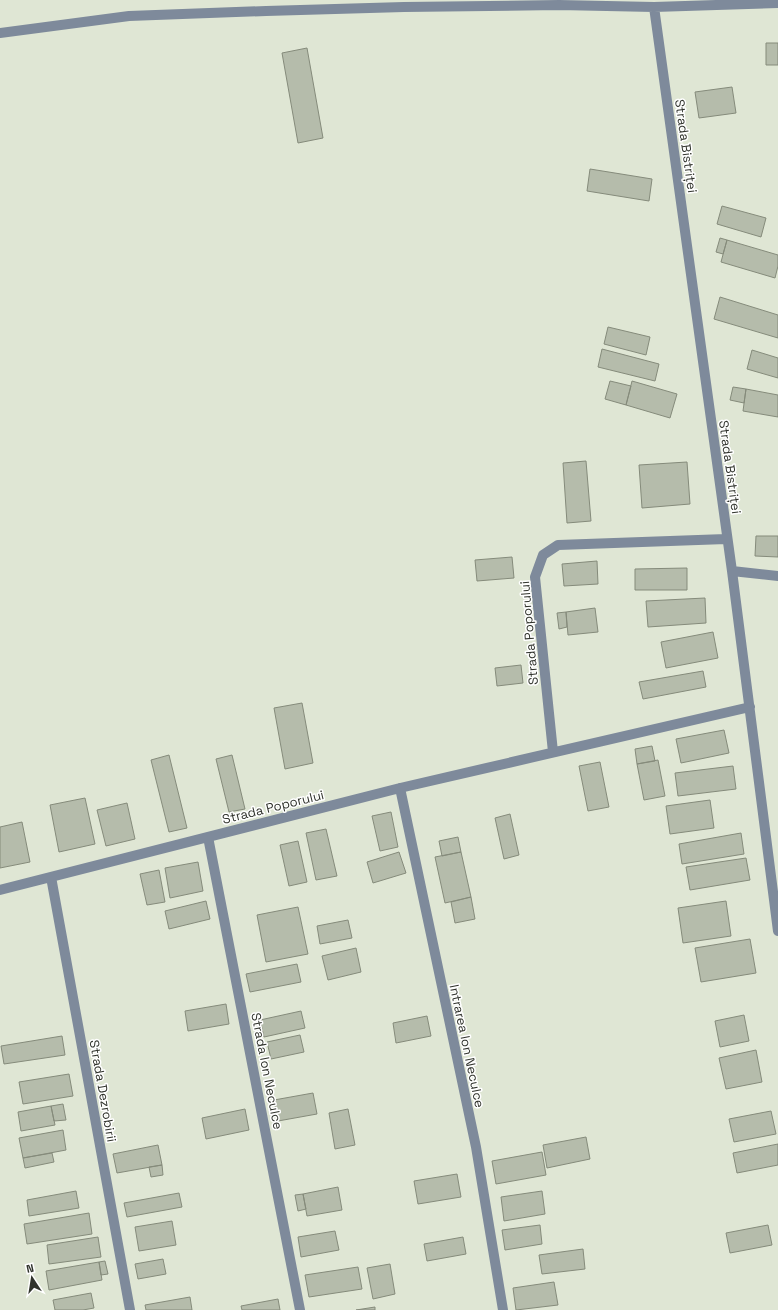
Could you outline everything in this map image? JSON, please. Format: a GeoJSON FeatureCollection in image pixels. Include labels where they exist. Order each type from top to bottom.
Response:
{"type":"FeatureCollection","features":[{"type":"Feature","properties":{"kind":"street"},"geometry":{"type":"LineString","coordinates":[[0,33],[129,16],[258,11],[552,5],[654,7],[778,3]]}},
{"type":"Feature","properties":{"kind":"street","name":"Strada Bistriței"},"geometry":{"type":"LineString","coordinates":[[654,7],[726,539],[732,571],[778,931]]}},
{"type":"Feature","properties":{"kind":"street","name":"Strada Poporului"},"geometry":{"type":"LineString","coordinates":[[553,752],[535,577],[543,554],[558,544],[726,539]]}},
{"type":"Feature","properties":{"kind":"street"},"geometry":{"type":"LineString","coordinates":[[732,571],[778,576]]}},
{"type":"Feature","properties":{"kind":"street","name":"Strada Poporului"},"geometry":{"type":"LineString","coordinates":[[0,890],[400,788],[750,707]]}},
{"type":"Feature","properties":{"kind":"street","name":"Intrarea Ion Neculce"},"geometry":{"type":"LineString","coordinates":[[400,788],[476,1147],[503,1310]]}},
{"type":"Feature","properties":{"kind":"street","name":"Strada Ion Neculce"},"geometry":{"type":"LineString","coordinates":[[208,837],[300,1310]]}},
{"type":"Feature","properties":{"kind":"street","name":"Strada Dezrobirii"},"geometry":{"type":"LineString","coordinates":[[51,877],[130,1310]]}},
{"type":"Feature","properties":{"kind":"building"},"geometry":{"type":"Polygon","coordinates":[[[766,43],[778,43],[778,65],[766,65],[766,43]]]}},
{"type":"Feature","properties":{"kind":"building"},"geometry":{"type":"Polygon","coordinates":[[[307,48],[323,138],[298,143],[282,53],[307,48]]]}},
{"type":"Feature","properties":{"kind":"building"},"geometry":{"type":"Polygon","coordinates":[[[732,87],[736,113],[699,118],[695,92],[732,87]]]}},
{"type":"Feature","properties":{"kind":"building"},"geometry":{"type":"Polygon","coordinates":[[[590,169],[652,179],[649,201],[587,191],[590,169]]]}},
{"type":"Feature","properties":{"kind":"building"},"geometry":{"type":"Polygon","coordinates":[[[722,206],[766,218],[761,237],[717,224],[722,206]]]}},
{"type":"Feature","properties":{"kind":"building"},"geometry":{"type":"Polygon","coordinates":[[[720,238],[727,240],[723,254],[716,252],[720,238]]]}},
{"type":"Feature","properties":{"kind":"building"},"geometry":{"type":"Polygon","coordinates":[[[727,240],[778,255],[778,266],[775,278],[721,262],[727,240]]]}},
{"type":"Feature","properties":{"kind":"building"},"geometry":{"type":"Polygon","coordinates":[[[720,297],[778,315],[778,338],[714,319],[720,297]]]}},
{"type":"Feature","properties":{"kind":"building"},"geometry":{"type":"Polygon","coordinates":[[[608,327],[650,337],[646,355],[604,344],[608,327]]]}},
{"type":"Feature","properties":{"kind":"building"},"geometry":{"type":"Polygon","coordinates":[[[602,349],[659,364],[655,381],[598,367],[602,349]]]}},
{"type":"Feature","properties":{"kind":"building"},"geometry":{"type":"Polygon","coordinates":[[[752,350],[778,358],[778,378],[747,369],[752,350]]]}},
{"type":"Feature","properties":{"kind":"building"},"geometry":{"type":"Polygon","coordinates":[[[610,381],[631,386],[626,405],[605,399],[610,381]]]}},
{"type":"Feature","properties":{"kind":"building"},"geometry":{"type":"Polygon","coordinates":[[[632,381],[677,394],[670,418],[626,405],[632,381]]]}},
{"type":"Feature","properties":{"kind":"building"},"geometry":{"type":"Polygon","coordinates":[[[733,387],[746,389],[744,403],[730,400],[733,387]]]}},
{"type":"Feature","properties":{"kind":"building"},"geometry":{"type":"Polygon","coordinates":[[[746,389],[778,395],[778,417],[743,411],[746,389]]]}},
{"type":"Feature","properties":{"kind":"building"},"geometry":{"type":"Polygon","coordinates":[[[586,461],[591,521],[567,523],[563,463],[586,461]]]}},
{"type":"Feature","properties":{"kind":"building"},"geometry":{"type":"Polygon","coordinates":[[[687,462],[690,504],[642,508],[639,465],[687,462]]]}},
{"type":"Feature","properties":{"kind":"building"},"geometry":{"type":"Polygon","coordinates":[[[756,536],[778,536],[778,557],[755,556],[756,536]]]}},
{"type":"Feature","properties":{"kind":"building"},"geometry":{"type":"Polygon","coordinates":[[[512,557],[514,578],[477,581],[475,560],[512,557]]]}},
{"type":"Feature","properties":{"kind":"building"},"geometry":{"type":"Polygon","coordinates":[[[597,561],[598,584],[564,586],[562,564],[597,561]]]}},
{"type":"Feature","properties":{"kind":"building"},"geometry":{"type":"Polygon","coordinates":[[[687,568],[687,590],[635,590],[635,569],[687,568]]]}},
{"type":"Feature","properties":{"kind":"building"},"geometry":{"type":"Polygon","coordinates":[[[705,598],[706,623],[648,627],[646,601],[705,598]]]}},
{"type":"Feature","properties":{"kind":"building"},"geometry":{"type":"Polygon","coordinates":[[[595,608],[598,632],[568,635],[566,612],[595,608]]]}},
{"type":"Feature","properties":{"kind":"building"},"geometry":{"type":"Polygon","coordinates":[[[566,612],[567,627],[559,629],[557,613],[566,612]]]}},
{"type":"Feature","properties":{"kind":"building"},"geometry":{"type":"Polygon","coordinates":[[[713,632],[718,658],[666,668],[661,642],[713,632]]]}},
{"type":"Feature","properties":{"kind":"building"},"geometry":{"type":"Polygon","coordinates":[[[521,665],[523,683],[497,686],[495,668],[521,665]]]}},
{"type":"Feature","properties":{"kind":"building"},"geometry":{"type":"Polygon","coordinates":[[[703,671],[706,687],[643,699],[639,682],[703,671]]]}},
{"type":"Feature","properties":{"kind":"building"},"geometry":{"type":"Polygon","coordinates":[[[302,703],[313,763],[285,769],[274,708],[302,703]]]}},
{"type":"Feature","properties":{"kind":"building"},"geometry":{"type":"Polygon","coordinates":[[[724,730],[729,753],[681,763],[676,739],[724,730]]]}},
{"type":"Feature","properties":{"kind":"building"},"geometry":{"type":"Polygon","coordinates":[[[652,746],[655,761],[637,764],[635,749],[652,746]]]}},
{"type":"Feature","properties":{"kind":"building"},"geometry":{"type":"Polygon","coordinates":[[[169,755],[187,828],[169,832],[151,760],[169,755]]]}},
{"type":"Feature","properties":{"kind":"building"},"geometry":{"type":"Polygon","coordinates":[[[232,755],[245,809],[229,812],[216,759],[232,755]]]}},
{"type":"Feature","properties":{"kind":"building"},"geometry":{"type":"Polygon","coordinates":[[[658,760],[665,796],[644,800],[637,764],[658,760]]]}},
{"type":"Feature","properties":{"kind":"building"},"geometry":{"type":"Polygon","coordinates":[[[600,762],[609,807],[588,811],[579,766],[600,762]]]}},
{"type":"Feature","properties":{"kind":"building"},"geometry":{"type":"Polygon","coordinates":[[[733,766],[736,789],[678,796],[675,773],[733,766]]]}},
{"type":"Feature","properties":{"kind":"building"},"geometry":{"type":"Polygon","coordinates":[[[85,798],[95,844],[59,852],[50,805],[85,798]]]}},
{"type":"Feature","properties":{"kind":"building"},"geometry":{"type":"Polygon","coordinates":[[[710,800],[714,828],[670,834],[666,806],[710,800]]]}},
{"type":"Feature","properties":{"kind":"building"},"geometry":{"type":"Polygon","coordinates":[[[127,803],[135,839],[106,846],[97,810],[127,803]]]}},
{"type":"Feature","properties":{"kind":"building"},"geometry":{"type":"Polygon","coordinates":[[[391,812],[398,847],[380,851],[372,816],[391,812]]]}},
{"type":"Feature","properties":{"kind":"building"},"geometry":{"type":"Polygon","coordinates":[[[510,814],[519,855],[504,859],[495,818],[510,814]]]}},
{"type":"Feature","properties":{"kind":"building"},"geometry":{"type":"Polygon","coordinates":[[[22,822],[30,862],[0,868],[0,827],[22,822]]]}},
{"type":"Feature","properties":{"kind":"building"},"geometry":{"type":"Polygon","coordinates":[[[326,829],[337,876],[316,880],[306,833],[326,829]]]}},
{"type":"Feature","properties":{"kind":"building"},"geometry":{"type":"Polygon","coordinates":[[[741,833],[744,854],[682,864],[679,844],[741,833]]]}},
{"type":"Feature","properties":{"kind":"building"},"geometry":{"type":"Polygon","coordinates":[[[458,837],[461,852],[442,856],[439,841],[458,837]]]}},
{"type":"Feature","properties":{"kind":"building"},"geometry":{"type":"Polygon","coordinates":[[[298,841],[307,882],[289,886],[280,845],[298,841]]]}},
{"type":"Feature","properties":{"kind":"building"},"geometry":{"type":"Polygon","coordinates":[[[399,852],[406,873],[373,883],[367,862],[399,852]]]}},
{"type":"Feature","properties":{"kind":"building"},"geometry":{"type":"Polygon","coordinates":[[[461,852],[471,897],[445,903],[435,857],[461,852]]]}},
{"type":"Feature","properties":{"kind":"building"},"geometry":{"type":"Polygon","coordinates":[[[746,858],[750,880],[690,890],[686,867],[746,858]]]}},
{"type":"Feature","properties":{"kind":"building"},"geometry":{"type":"Polygon","coordinates":[[[198,862],[203,891],[170,898],[165,868],[198,862]]]}},
{"type":"Feature","properties":{"kind":"building"},"geometry":{"type":"Polygon","coordinates":[[[159,870],[165,902],[147,905],[140,874],[159,870]]]}},
{"type":"Feature","properties":{"kind":"building"},"geometry":{"type":"Polygon","coordinates":[[[471,897],[475,919],[455,923],[451,902],[471,897]]]}},
{"type":"Feature","properties":{"kind":"building"},"geometry":{"type":"Polygon","coordinates":[[[206,901],[210,919],[169,929],[165,911],[206,901]]]}},
{"type":"Feature","properties":{"kind":"building"},"geometry":{"type":"Polygon","coordinates":[[[726,901],[731,936],[683,943],[678,908],[726,901]]]}},
{"type":"Feature","properties":{"kind":"building"},"geometry":{"type":"Polygon","coordinates":[[[298,907],[308,954],[266,962],[257,915],[298,907]]]}},
{"type":"Feature","properties":{"kind":"building"},"geometry":{"type":"Polygon","coordinates":[[[348,920],[352,938],[320,944],[317,926],[348,920]]]}},
{"type":"Feature","properties":{"kind":"building"},"geometry":{"type":"Polygon","coordinates":[[[750,939],[756,973],[701,982],[695,948],[750,939]]]}},
{"type":"Feature","properties":{"kind":"building"},"geometry":{"type":"Polygon","coordinates":[[[356,948],[361,972],[328,980],[322,956],[356,948]]]}},
{"type":"Feature","properties":{"kind":"building"},"geometry":{"type":"Polygon","coordinates":[[[297,964],[301,982],[250,992],[246,974],[297,964]]]}},
{"type":"Feature","properties":{"kind":"building"},"geometry":{"type":"Polygon","coordinates":[[[226,1004],[229,1024],[188,1031],[185,1011],[226,1004]]]}},
{"type":"Feature","properties":{"kind":"building"},"geometry":{"type":"Polygon","coordinates":[[[301,1011],[305,1028],[264,1037],[260,1020],[301,1011]]]}},
{"type":"Feature","properties":{"kind":"building"},"geometry":{"type":"Polygon","coordinates":[[[744,1015],[749,1041],[720,1047],[715,1021],[744,1015]]]}},
{"type":"Feature","properties":{"kind":"building"},"geometry":{"type":"Polygon","coordinates":[[[427,1016],[431,1036],[396,1043],[393,1023],[427,1016]]]}},
{"type":"Feature","properties":{"kind":"building"},"geometry":{"type":"Polygon","coordinates":[[[300,1035],[304,1052],[271,1059],[267,1042],[300,1035]]]}},
{"type":"Feature","properties":{"kind":"building"},"geometry":{"type":"Polygon","coordinates":[[[62,1036],[65,1055],[4,1064],[1,1046],[62,1036]]]}},
{"type":"Feature","properties":{"kind":"building"},"geometry":{"type":"Polygon","coordinates":[[[756,1050],[762,1082],[726,1089],[719,1058],[756,1050]]]}},
{"type":"Feature","properties":{"kind":"building"},"geometry":{"type":"Polygon","coordinates":[[[69,1074],[73,1096],[23,1104],[19,1082],[69,1074]]]}},
{"type":"Feature","properties":{"kind":"building"},"geometry":{"type":"Polygon","coordinates":[[[313,1093],[317,1114],[278,1121],[274,1100],[313,1093]]]}},
{"type":"Feature","properties":{"kind":"building"},"geometry":{"type":"Polygon","coordinates":[[[63,1104],[66,1120],[54,1121],[51,1106],[63,1104]]]}},
{"type":"Feature","properties":{"kind":"building"},"geometry":{"type":"Polygon","coordinates":[[[51,1106],[55,1125],[21,1131],[18,1112],[51,1106]]]}},
{"type":"Feature","properties":{"kind":"building"},"geometry":{"type":"Polygon","coordinates":[[[245,1109],[249,1130],[206,1139],[202,1118],[245,1109]]]}},
{"type":"Feature","properties":{"kind":"building"},"geometry":{"type":"Polygon","coordinates":[[[348,1109],[355,1145],[335,1149],[329,1113],[348,1109]]]}},
{"type":"Feature","properties":{"kind":"building"},"geometry":{"type":"Polygon","coordinates":[[[771,1111],[776,1134],[734,1142],[729,1119],[771,1111]]]}},
{"type":"Feature","properties":{"kind":"building"},"geometry":{"type":"Polygon","coordinates":[[[63,1130],[66,1150],[23,1158],[19,1138],[63,1130]]]}},
{"type":"Feature","properties":{"kind":"building"},"geometry":{"type":"Polygon","coordinates":[[[586,1137],[590,1159],[547,1168],[543,1145],[586,1137]]]}},
{"type":"Feature","properties":{"kind":"building"},"geometry":{"type":"Polygon","coordinates":[[[778,1144],[778,1165],[737,1173],[733,1153],[778,1144]]]}},
{"type":"Feature","properties":{"kind":"building"},"geometry":{"type":"Polygon","coordinates":[[[158,1145],[162,1165],[117,1173],[113,1154],[158,1145]]]}},
{"type":"Feature","properties":{"kind":"building"},"geometry":{"type":"Polygon","coordinates":[[[542,1152],[546,1175],[496,1184],[492,1161],[542,1152]]]}},
{"type":"Feature","properties":{"kind":"building"},"geometry":{"type":"Polygon","coordinates":[[[52,1153],[54,1162],[25,1168],[23,1158],[52,1153]]]}},
{"type":"Feature","properties":{"kind":"building"},"geometry":{"type":"Polygon","coordinates":[[[162,1165],[163,1175],[151,1177],[149,1167],[162,1165]]]}},
{"type":"Feature","properties":{"kind":"building"},"geometry":{"type":"Polygon","coordinates":[[[457,1174],[461,1197],[418,1204],[414,1181],[457,1174]]]}},
{"type":"Feature","properties":{"kind":"building"},"geometry":{"type":"Polygon","coordinates":[[[338,1187],[342,1210],[307,1216],[303,1194],[338,1187]]]}},
{"type":"Feature","properties":{"kind":"building"},"geometry":{"type":"Polygon","coordinates":[[[76,1191],[79,1208],[29,1216],[27,1200],[76,1191]]]}},
{"type":"Feature","properties":{"kind":"building"},"geometry":{"type":"Polygon","coordinates":[[[542,1191],[545,1214],[504,1221],[501,1197],[542,1191]]]}},
{"type":"Feature","properties":{"kind":"building"},"geometry":{"type":"Polygon","coordinates":[[[179,1193],[182,1207],[127,1217],[124,1203],[179,1193]]]}},
{"type":"Feature","properties":{"kind":"building"},"geometry":{"type":"Polygon","coordinates":[[[303,1194],[306,1209],[298,1211],[295,1195],[303,1194]]]}},
{"type":"Feature","properties":{"kind":"building"},"geometry":{"type":"Polygon","coordinates":[[[89,1213],[92,1234],[27,1244],[24,1224],[89,1213]]]}},
{"type":"Feature","properties":{"kind":"building"},"geometry":{"type":"Polygon","coordinates":[[[172,1221],[176,1245],[139,1251],[135,1227],[172,1221]]]}},
{"type":"Feature","properties":{"kind":"building"},"geometry":{"type":"Polygon","coordinates":[[[540,1225],[542,1244],[505,1250],[502,1230],[540,1225]]]}},
{"type":"Feature","properties":{"kind":"building"},"geometry":{"type":"Polygon","coordinates":[[[768,1225],[772,1245],[730,1253],[726,1233],[768,1225]]]}},
{"type":"Feature","properties":{"kind":"building"},"geometry":{"type":"Polygon","coordinates":[[[335,1231],[339,1250],[301,1257],[298,1237],[335,1231]]]}},
{"type":"Feature","properties":{"kind":"building"},"geometry":{"type":"Polygon","coordinates":[[[98,1237],[101,1257],[49,1264],[47,1245],[98,1237]]]}},
{"type":"Feature","properties":{"kind":"building"},"geometry":{"type":"Polygon","coordinates":[[[463,1237],[466,1254],[427,1261],[424,1244],[463,1237]]]}},
{"type":"Feature","properties":{"kind":"building"},"geometry":{"type":"Polygon","coordinates":[[[583,1249],[585,1269],[542,1274],[539,1255],[583,1249]]]}},
{"type":"Feature","properties":{"kind":"building"},"geometry":{"type":"Polygon","coordinates":[[[163,1259],[166,1274],[138,1279],[135,1264],[163,1259]]]}},
{"type":"Feature","properties":{"kind":"building"},"geometry":{"type":"Polygon","coordinates":[[[105,1261],[108,1274],[101,1275],[99,1262],[105,1261]]]}},
{"type":"Feature","properties":{"kind":"building"},"geometry":{"type":"Polygon","coordinates":[[[99,1262],[102,1280],[49,1290],[46,1271],[99,1262]]]}},
{"type":"Feature","properties":{"kind":"building"},"geometry":{"type":"Polygon","coordinates":[[[390,1264],[395,1294],[373,1299],[367,1268],[390,1264]]]}},
{"type":"Feature","properties":{"kind":"building"},"geometry":{"type":"Polygon","coordinates":[[[358,1267],[362,1289],[309,1297],[305,1275],[358,1267]]]}},
{"type":"Feature","properties":{"kind":"building"},"geometry":{"type":"Polygon","coordinates":[[[554,1282],[558,1305],[516,1310],[513,1288],[554,1282]]]}},
{"type":"Feature","properties":{"kind":"building"},"geometry":{"type":"Polygon","coordinates":[[[91,1293],[94,1308],[83,1310],[55,1310],[53,1300],[91,1293]]]}},
{"type":"Feature","properties":{"kind":"building"},"geometry":{"type":"Polygon","coordinates":[[[190,1297],[192,1310],[146,1310],[145,1305],[190,1297]]]}},
{"type":"Feature","properties":{"kind":"building"},"geometry":{"type":"Polygon","coordinates":[[[278,1299],[280,1310],[242,1310],[241,1306],[278,1299]]]}},
{"type":"Feature","properties":{"kind":"building"},"geometry":{"type":"Polygon","coordinates":[[[375,1307],[375,1310],[356,1310],[375,1307]]]}}]}
